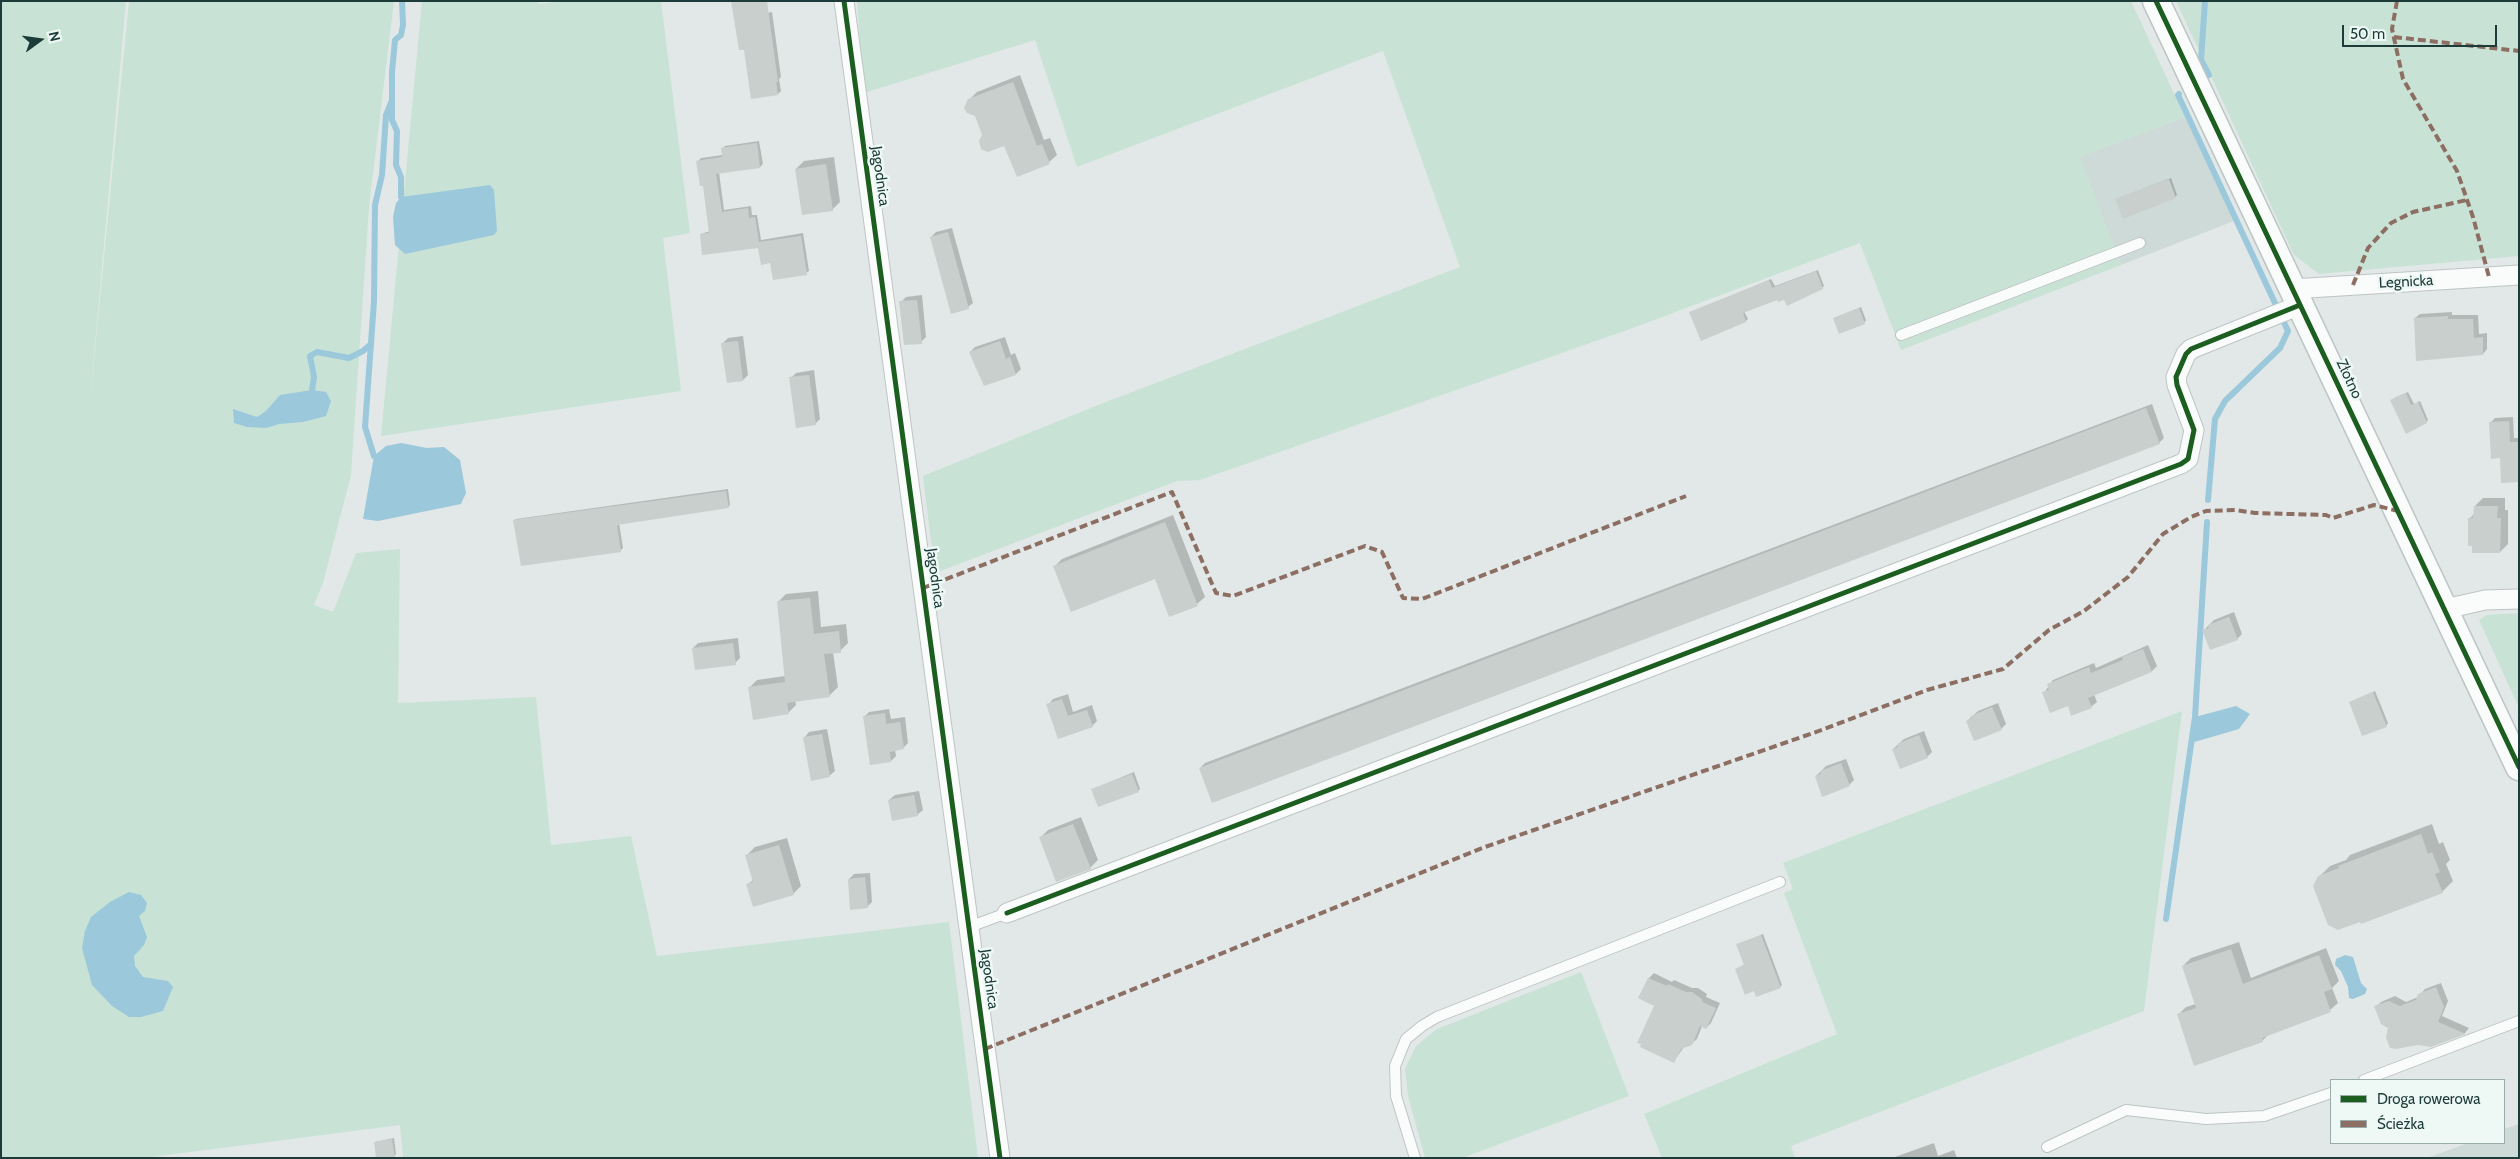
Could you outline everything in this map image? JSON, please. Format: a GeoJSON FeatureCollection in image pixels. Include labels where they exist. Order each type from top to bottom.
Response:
{"type":"FeatureCollection","features":[{"type":"Feature","properties":{"kind":"street","name":"Jagodnica"},"geometry":{"type":"LineString","coordinates":[[844,1],[1000,1158]]}},
{"type":"Feature","properties":{"kind":"street","name":"Złotno"},"geometry":{"type":"LineString","coordinates":[[2156,1],[2287,305],[2445,609],[2519,767]]}},
{"type":"Feature","properties":{"kind":"street","name":"Legnicka"},"geometry":{"type":"LineString","coordinates":[[1006,913],[2181,464],[2188,459],[2194,430],[2177,385],[2176,377],[2186,354],[2191,349],[2287,305],[2519,275]]}},
{"type":"Feature","properties":{"kind":"street"},"geometry":{"type":"LineString","coordinates":[[2445,609],[2485,600],[2519,598]]}},
{"type":"Feature","properties":{"kind":"lane"},"geometry":{"type":"LineString","coordinates":[[1901,335],[2140,242]]}},
{"type":"Feature","properties":{"kind":"lane"},"geometry":{"type":"LineString","coordinates":[[1415,1158],[1396,1096],[1395,1066],[1406,1040],[1422,1026],[1446,1014],[1780,882]]}},
{"type":"Feature","properties":{"kind":"lane"},"geometry":{"type":"LineString","coordinates":[[969,927],[1006,913]]}},
{"type":"Feature","properties":{"kind":"lane"},"geometry":{"type":"LineString","coordinates":[[2367,1079],[2519,1021]]}},
{"type":"Feature","properties":{"kind":"lane"},"geometry":{"type":"LineString","coordinates":[[2047,1146],[2126,1110],[2206,1120],[2264,1116],[2330,1093]]}},
{"type":"Feature","properties":{"kind":"shaded area"},"geometry":{"type":"Polygon","coordinates":[[[2185,117],[2234,221],[2121,265],[2079,157],[2185,117]]]}},
{"type":"Feature","properties":{"kind":"shaded area"},"geometry":{"type":"Polygon","coordinates":[[[2519,1124],[2519,1158],[2427,1158],[2465,1144],[2505,1144],[2505,1129],[2519,1124]]]}},
{"type":"Feature","properties":{"kind":"green space"},"geometry":{"type":"Polygon","coordinates":[[[1,1],[126,1],[89,411],[129,1],[394,1],[369,207],[351,475],[323,583],[314,605],[333,612],[356,553],[400,549],[398,703],[536,697],[551,845],[631,836],[657,956],[949,922],[978,1158],[403,1158],[400,1125],[144,1158],[1,1158],[1,1]]]}},
{"type":"Feature","properties":{"kind":"green space"},"geometry":{"type":"Polygon","coordinates":[[[422,1],[537,1],[538,4],[566,1],[661,1],[690,233],[663,238],[681,391],[381,436],[422,1]]]}},
{"type":"Feature","properties":{"kind":"green space"},"geometry":{"type":"Polygon","coordinates":[[[857,1],[2131,1],[2185,117],[2080,157],[2121,265],[1901,350],[1860,243],[1630,329],[1200,480],[1177,481],[935,573],[923,476],[1098,405],[1460,267],[1383,51],[1077,167],[1035,40],[864,93],[857,1]]]}},
{"type":"Feature","properties":{"kind":"green space"},"geometry":{"type":"Polygon","coordinates":[[[2176,1],[2519,1],[2519,256],[2319,274],[2294,255],[2176,1]]]}},
{"type":"Feature","properties":{"kind":"green space"},"geometry":{"type":"Polygon","coordinates":[[[2519,613],[2519,708],[2479,620],[2486,615],[2519,613]]]}},
{"type":"Feature","properties":{"kind":"green space"},"geometry":{"type":"Polygon","coordinates":[[[2182,711],[2144,1011],[1791,1146],[1795,1158],[1662,1158],[1644,1114],[1837,1034],[1784,893],[1793,889],[1783,863],[2182,711]]]}},
{"type":"Feature","properties":{"kind":"green space"},"geometry":{"type":"Polygon","coordinates":[[[1581,972],[1629,1096],[1462,1158],[1425,1158],[1408,1096],[1405,1069],[1416,1046],[1437,1029],[1581,972]]]}},
{"type":"Feature","properties":{"kind":"water"},"geometry":{"type":"Polygon","coordinates":[[[490,185],[494,190],[497,231],[494,235],[405,254],[395,245],[393,217],[396,203],[401,197],[490,185]]]}},
{"type":"Feature","properties":{"kind":"water"},"geometry":{"type":"Polygon","coordinates":[[[312,390],[326,392],[331,401],[326,416],[266,428],[247,427],[234,423],[233,409],[257,417],[266,411],[280,395],[312,390]]]}},
{"type":"Feature","properties":{"kind":"water"},"geometry":{"type":"Polygon","coordinates":[[[401,443],[427,448],[444,447],[460,460],[466,493],[461,504],[378,521],[363,519],[374,456],[386,446],[401,443]]]}},
{"type":"Feature","properties":{"kind":"water"},"geometry":{"type":"Polygon","coordinates":[[[2236,706],[2250,714],[2239,729],[2191,743],[2195,717],[2236,706]]]}},
{"type":"Feature","properties":{"kind":"water"},"geometry":{"type":"Polygon","coordinates":[[[129,892],[141,895],[147,903],[145,911],[139,916],[147,937],[144,945],[134,956],[135,966],[143,977],[168,981],[173,987],[163,1011],[141,1017],[129,1017],[112,1006],[92,985],[82,948],[85,931],[91,917],[110,902],[129,892]]]}},
{"type":"Feature","properties":{"kind":"water"},"geometry":{"type":"Polygon","coordinates":[[[2345,955],[2353,957],[2361,983],[2367,989],[2365,994],[2353,999],[2349,998],[2348,987],[2341,971],[2335,965],[2336,959],[2345,955]]]}},
{"type":"Feature","properties":{"kind":"building"},"geometry":{"type":"Polygon","coordinates":[[[731,1],[767,1],[778,82],[776,82],[778,95],[751,99],[744,50],[739,50],[731,1]]]}},
{"type":"Feature","properties":{"kind":"building"},"geometry":{"type":"Polygon","coordinates":[[[1013,82],[1037,146],[1042,144],[1050,164],[1017,177],[1004,146],[988,152],[981,149],[979,141],[982,135],[975,116],[967,113],[964,108],[968,99],[1013,82]]]}},
{"type":"Feature","properties":{"kind":"building"},"geometry":{"type":"Polygon","coordinates":[[[757,143],[760,168],[716,174],[722,212],[748,208],[749,218],[755,217],[759,242],[801,236],[807,275],[773,280],[770,263],[761,265],[758,248],[702,255],[700,234],[709,233],[703,186],[700,186],[696,161],[722,157],[721,148],[757,143]]]}},
{"type":"Feature","properties":{"kind":"building"},"geometry":{"type":"Polygon","coordinates":[[[826,164],[833,211],[802,215],[795,169],[826,164]]]}},
{"type":"Feature","properties":{"kind":"building"},"geometry":{"type":"Polygon","coordinates":[[[2169,179],[2176,198],[2123,219],[2115,199],[2169,179]]]}},
{"type":"Feature","properties":{"kind":"building"},"geometry":{"type":"Polygon","coordinates":[[[948,232],[969,309],[951,314],[930,237],[948,232]]]}},
{"type":"Feature","properties":{"kind":"building"},"geometry":{"type":"Polygon","coordinates":[[[1816,271],[1823,289],[1787,306],[1784,300],[1778,302],[1777,300],[1743,313],[1746,322],[1701,341],[1689,312],[1769,280],[1772,288],[1816,271]]]}},
{"type":"Feature","properties":{"kind":"building"},"geometry":{"type":"Polygon","coordinates":[[[917,300],[922,344],[904,345],[899,301],[917,300]]]}},
{"type":"Feature","properties":{"kind":"building"},"geometry":{"type":"Polygon","coordinates":[[[1859,308],[1865,324],[1839,334],[1833,318],[1859,308]]]}},
{"type":"Feature","properties":{"kind":"building"},"geometry":{"type":"Polygon","coordinates":[[[2448,316],[2448,319],[2473,319],[2474,338],[2483,337],[2483,355],[2416,361],[2414,318],[2448,316]]]}},
{"type":"Feature","properties":{"kind":"building"},"geometry":{"type":"Polygon","coordinates":[[[738,341],[743,381],[727,383],[721,343],[738,341]]]}},
{"type":"Feature","properties":{"kind":"building"},"geometry":{"type":"Polygon","coordinates":[[[1000,341],[1006,359],[1010,357],[1016,375],[984,386],[969,352],[1000,341]]]}},
{"type":"Feature","properties":{"kind":"building"},"geometry":{"type":"Polygon","coordinates":[[[809,375],[816,425],[796,428],[789,377],[809,375]]]}},
{"type":"Feature","properties":{"kind":"building"},"geometry":{"type":"Polygon","coordinates":[[[2406,393],[2411,405],[2418,402],[2427,423],[2406,434],[2390,400],[2406,393]]]}},
{"type":"Feature","properties":{"kind":"building"},"geometry":{"type":"Polygon","coordinates":[[[2146,408],[2160,444],[1212,803],[1199,768],[2146,408]]]}},
{"type":"Feature","properties":{"kind":"building"},"geometry":{"type":"Polygon","coordinates":[[[2509,421],[2510,442],[2519,442],[2519,482],[2501,483],[2500,458],[2491,459],[2489,422],[2509,421]]]}},
{"type":"Feature","properties":{"kind":"building"},"geometry":{"type":"Polygon","coordinates":[[[726,491],[729,508],[617,525],[621,552],[521,566],[513,520],[726,491]]]}},
{"type":"Feature","properties":{"kind":"building"},"geometry":{"type":"Polygon","coordinates":[[[2474,506],[2498,506],[2497,518],[2501,518],[2500,553],[2472,553],[2472,546],[2468,546],[2468,518],[2473,518],[2474,506]]]}},
{"type":"Feature","properties":{"kind":"building"},"geometry":{"type":"Polygon","coordinates":[[[1165,522],[1198,606],[1169,617],[1155,579],[1071,612],[1053,566],[1165,522]]]}},
{"type":"Feature","properties":{"kind":"building"},"geometry":{"type":"Polygon","coordinates":[[[810,598],[814,634],[839,631],[841,653],[824,654],[830,697],[787,703],[789,714],[753,720],[748,687],[785,682],[777,601],[810,598]]]}},
{"type":"Feature","properties":{"kind":"building"},"geometry":{"type":"Polygon","coordinates":[[[2229,617],[2238,640],[2210,650],[2202,630],[2209,628],[2208,625],[2229,617]]]}},
{"type":"Feature","properties":{"kind":"building"},"geometry":{"type":"Polygon","coordinates":[[[733,643],[736,665],[695,670],[692,648],[733,643]]]}},
{"type":"Feature","properties":{"kind":"building"},"geometry":{"type":"Polygon","coordinates":[[[2143,649],[2152,672],[2088,698],[2092,708],[2071,716],[2068,706],[2050,713],[2042,692],[2049,690],[2047,684],[2089,667],[2091,673],[2123,660],[2122,657],[2143,649]]]}},
{"type":"Feature","properties":{"kind":"building"},"geometry":{"type":"Polygon","coordinates":[[[2373,692],[2387,727],[2362,736],[2349,702],[2373,692]]]}},
{"type":"Feature","properties":{"kind":"building"},"geometry":{"type":"Polygon","coordinates":[[[1062,699],[1068,716],[1087,710],[1093,727],[1058,739],[1046,704],[1062,699]]]}},
{"type":"Feature","properties":{"kind":"building"},"geometry":{"type":"Polygon","coordinates":[[[1992,707],[2002,730],[1974,741],[1966,721],[1972,718],[1971,716],[1992,707]]]}},
{"type":"Feature","properties":{"kind":"building"},"geometry":{"type":"Polygon","coordinates":[[[885,713],[886,724],[900,722],[904,749],[890,752],[891,762],[870,765],[863,716],[885,713]]]}},
{"type":"Feature","properties":{"kind":"building"},"geometry":{"type":"Polygon","coordinates":[[[822,734],[830,777],[811,781],[803,737],[822,734]]]}},
{"type":"Feature","properties":{"kind":"building"},"geometry":{"type":"Polygon","coordinates":[[[1919,735],[1928,758],[1900,769],[1892,749],[1898,747],[1897,744],[1919,735]]]}},
{"type":"Feature","properties":{"kind":"building"},"geometry":{"type":"Polygon","coordinates":[[[1841,763],[1850,786],[1822,797],[1815,776],[1821,774],[1820,771],[1841,763]]]}},
{"type":"Feature","properties":{"kind":"building"},"geometry":{"type":"Polygon","coordinates":[[[1132,774],[1139,792],[1098,807],[1091,789],[1132,774]]]}},
{"type":"Feature","properties":{"kind":"building"},"geometry":{"type":"Polygon","coordinates":[[[914,795],[918,816],[892,821],[888,800],[914,795]]]}},
{"type":"Feature","properties":{"kind":"building"},"geometry":{"type":"Polygon","coordinates":[[[1073,824],[1091,869],[1056,882],[1039,837],[1073,824]]]}},
{"type":"Feature","properties":{"kind":"building"},"geometry":{"type":"Polygon","coordinates":[[[2421,834],[2428,854],[2432,852],[2440,872],[2435,874],[2443,893],[2361,924],[2360,922],[2338,930],[2328,925],[2313,886],[2318,876],[2339,868],[2338,866],[2421,834]]]}},
{"type":"Feature","properties":{"kind":"building"},"geometry":{"type":"Polygon","coordinates":[[[779,845],[794,895],[753,907],[746,884],[753,882],[745,855],[779,845]]]}},
{"type":"Feature","properties":{"kind":"building"},"geometry":{"type":"Polygon","coordinates":[[[865,877],[868,908],[850,910],[848,879],[865,877]]]}},
{"type":"Feature","properties":{"kind":"building"},"geometry":{"type":"Polygon","coordinates":[[[1761,935],[1781,988],[1756,997],[1754,991],[1745,995],[1735,969],[1744,965],[1736,944],[1761,935]]]}},
{"type":"Feature","properties":{"kind":"building"},"geometry":{"type":"Polygon","coordinates":[[[2231,949],[2243,984],[2319,955],[2332,989],[2324,992],[2331,1012],[2262,1038],[2263,1042],[2194,1066],[2177,1014],[2196,1008],[2182,966],[2231,949]]]}},
{"type":"Feature","properties":{"kind":"building"},"geometry":{"type":"Polygon","coordinates":[[[1648,978],[1667,986],[1668,984],[1686,992],[1692,992],[1703,1000],[1702,1002],[1716,1008],[1706,1029],[1700,1026],[1692,1045],[1681,1049],[1674,1063],[1640,1047],[1641,1044],[1637,1043],[1654,1006],[1638,998],[1648,978]]]}},
{"type":"Feature","properties":{"kind":"building"},"geometry":{"type":"Polygon","coordinates":[[[2436,987],[2444,1007],[2438,1022],[2466,1034],[2431,1047],[2418,1045],[2396,1049],[2390,1048],[2386,1038],[2388,1028],[2381,1024],[2374,1006],[2389,1001],[2400,1006],[2416,1000],[2418,994],[2436,987]]]}},
{"type":"Feature","properties":{"kind":"building"},"geometry":{"type":"Polygon","coordinates":[[[392,1139],[395,1158],[376,1158],[374,1142],[392,1139]]]}},
{"type":"Feature","properties":{"kind":"waterway"},"geometry":{"type":"LineString","coordinates":[[401,197],[401,177],[396,165],[397,131],[392,120],[392,72],[395,40],[401,35],[403,25],[402,1]]}},
{"type":"Feature","properties":{"kind":"waterway"},"geometry":{"type":"LineString","coordinates":[[2205,1],[2201,60],[2209,75]]}},
{"type":"Feature","properties":{"kind":"waterway"},"geometry":{"type":"LineString","coordinates":[[2179,94],[2288,331],[2280,348],[2225,401],[2215,419],[2208,500]]}},
{"type":"Feature","properties":{"kind":"waterway"},"geometry":{"type":"LineString","coordinates":[[374,456],[365,427],[374,301],[375,205],[382,175],[386,115],[392,100]]}},
{"type":"Feature","properties":{"kind":"waterway"},"geometry":{"type":"LineString","coordinates":[[312,390],[314,377],[310,356],[317,352],[349,358],[363,351],[371,344]]}},
{"type":"Feature","properties":{"kind":"waterway"},"geometry":{"type":"LineString","coordinates":[[2166,919],[2195,717],[2207,522]]}},
{"type":"Feature","properties":{"kind":"marked path"},"geometry":{"type":"LineString","coordinates":[[2397,1],[2392,29],[2403,79],[2457,171],[2473,217],[2489,277]]}},
{"type":"Feature","properties":{"kind":"marked path"},"geometry":{"type":"LineString","coordinates":[[2394,37],[2519,51]]}},
{"type":"Feature","properties":{"kind":"marked path"},"geometry":{"type":"LineString","coordinates":[[2353,285],[2368,248],[2391,223],[2413,212],[2467,200]]}},
{"type":"Feature","properties":{"kind":"marked path"},"geometry":{"type":"LineString","coordinates":[[923,588],[1172,492],[1216,593],[1233,596],[1365,546],[1382,552],[1403,598],[1422,599],[1686,496]]}},
{"type":"Feature","properties":{"kind":"marked path"},"geometry":{"type":"LineString","coordinates":[[985,1049],[1485,847],[1816,732],[1927,690],[2003,669],[2049,630],[2084,611],[2128,577],[2163,534],[2191,517],[2206,511],[2236,510],[2255,513],[2326,515],[2333,518],[2374,505],[2398,511]]}},
{"type":"Feature","properties":{"kind":"cycle path"},"geometry":{"type":"LineString","coordinates":[[844,1],[1000,1158]]}},
{"type":"Feature","properties":{"kind":"cycle path"},"geometry":{"type":"LineString","coordinates":[[2156,1],[2519,767]]}},
{"type":"Feature","properties":{"kind":"cycle path"},"geometry":{"type":"LineString","coordinates":[[1007,913],[2181,464],[2188,459],[2194,430],[2177,385],[2176,377],[2186,354],[2191,349],[2300,305]]}}]}
